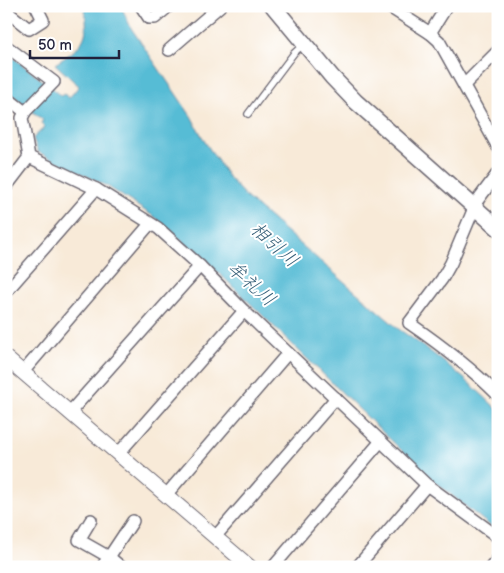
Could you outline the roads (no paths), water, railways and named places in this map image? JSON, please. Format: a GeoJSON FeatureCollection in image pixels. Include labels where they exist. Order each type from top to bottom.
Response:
{"type":"FeatureCollection","features":[{"type":"Feature","properties":{"kind":"main road"},"geometry":{"type":"LineString","coordinates":[[273,6],[355,102],[498,228]]}},
{"type":"Feature","properties":{"kind":"street"},"geometry":{"type":"LineString","coordinates":[[6,10],[29,29],[42,20],[36,6]]}},
{"type":"Feature","properties":{"kind":"street"},"geometry":{"type":"LineString","coordinates":[[141,6],[150,18],[156,18],[169,6]]}},
{"type":"Feature","properties":{"kind":"street"},"geometry":{"type":"LineString","coordinates":[[169,50],[220,6]]}},
{"type":"Feature","properties":{"kind":"street"},"geometry":{"type":"LineString","coordinates":[[388,6],[430,33],[443,46],[498,147]]}},
{"type":"Feature","properties":{"kind":"street"},"geometry":{"type":"LineString","coordinates":[[430,33],[447,6]]}},
{"type":"Feature","properties":{"kind":"street"},"geometry":{"type":"LineString","coordinates":[[6,46],[54,82],[25,112],[22,118],[29,157],[6,186]]}},
{"type":"Feature","properties":{"kind":"street"},"geometry":{"type":"LineString","coordinates":[[464,85],[498,51]]}},
{"type":"Feature","properties":{"kind":"street"},"geometry":{"type":"LineString","coordinates":[[7,99],[25,112]]}},
{"type":"Feature","properties":{"kind":"street"},"geometry":{"type":"LineString","coordinates":[[29,157],[96,189],[158,228],[200,266],[244,311],[427,485],[498,537]]}},
{"type":"Feature","properties":{"kind":"street"},"geometry":{"type":"LineString","coordinates":[[498,173],[477,201],[447,271],[409,323],[449,351],[498,395]]}},
{"type":"Feature","properties":{"kind":"street"},"geometry":{"type":"LineString","coordinates":[[6,292],[96,189]]}},
{"type":"Feature","properties":{"kind":"street"},"geometry":{"type":"LineString","coordinates":[[23,372],[150,224]]}},
{"type":"Feature","properties":{"kind":"street"},"geometry":{"type":"LineString","coordinates":[[70,412],[200,266]]}},
{"type":"Feature","properties":{"kind":"street"},"geometry":{"type":"LineString","coordinates":[[118,454],[244,311]]}},
{"type":"Feature","properties":{"kind":"street"},"geometry":{"type":"LineString","coordinates":[[166,495],[288,353]]}},
{"type":"Feature","properties":{"kind":"street"},"geometry":{"type":"LineString","coordinates":[[6,358],[250,567]]}},
{"type":"Feature","properties":{"kind":"street"},"geometry":{"type":"LineString","coordinates":[[215,536],[336,398]]}},
{"type":"Feature","properties":{"kind":"street"},"geometry":{"type":"LineString","coordinates":[[273,567],[381,441]]}},
{"type":"Feature","properties":{"kind":"street"},"geometry":{"type":"LineString","coordinates":[[360,566],[427,485]]}},
{"type":"Feature","properties":{"kind":"street"},"geometry":{"type":"LineString","coordinates":[[92,520],[79,540],[109,557],[121,567]]}},
{"type":"Feature","properties":{"kind":"street"},"geometry":{"type":"LineString","coordinates":[[102,567],[133,521]]}},
{"type":"Feature","properties":{"kind":"street"},"geometry":{"type":"LineString","coordinates":[[491,567],[498,559]]}},
{"type":"Feature","properties":{"kind":"lane"},"geometry":{"type":"LineString","coordinates":[[248,114],[294,53],[304,44]]}},
{"type":"Feature","properties":{"kind":"water"},"geometry":{"type":"Polygon","coordinates":[[[84,6],[121,6],[131,28],[191,116],[205,142],[229,178],[246,197],[400,330],[439,358],[498,410],[498,532],[431,479],[225,279],[156,218],[107,186],[38,152],[33,138],[45,127],[41,123],[43,120],[6,90],[6,52],[61,96],[64,94],[69,98],[79,86],[55,64],[78,47],[82,41],[86,27],[84,6]]]}},
{"type":"Feature","properties":{"kind":"water label","name":"相引川"},"geometry":{"type":"Point","coordinates":[275,244]}},
{"type":"Feature","properties":{"kind":"water label","name":"牟礼川"},"geometry":{"type":"Point","coordinates":[252,283]}}]}
